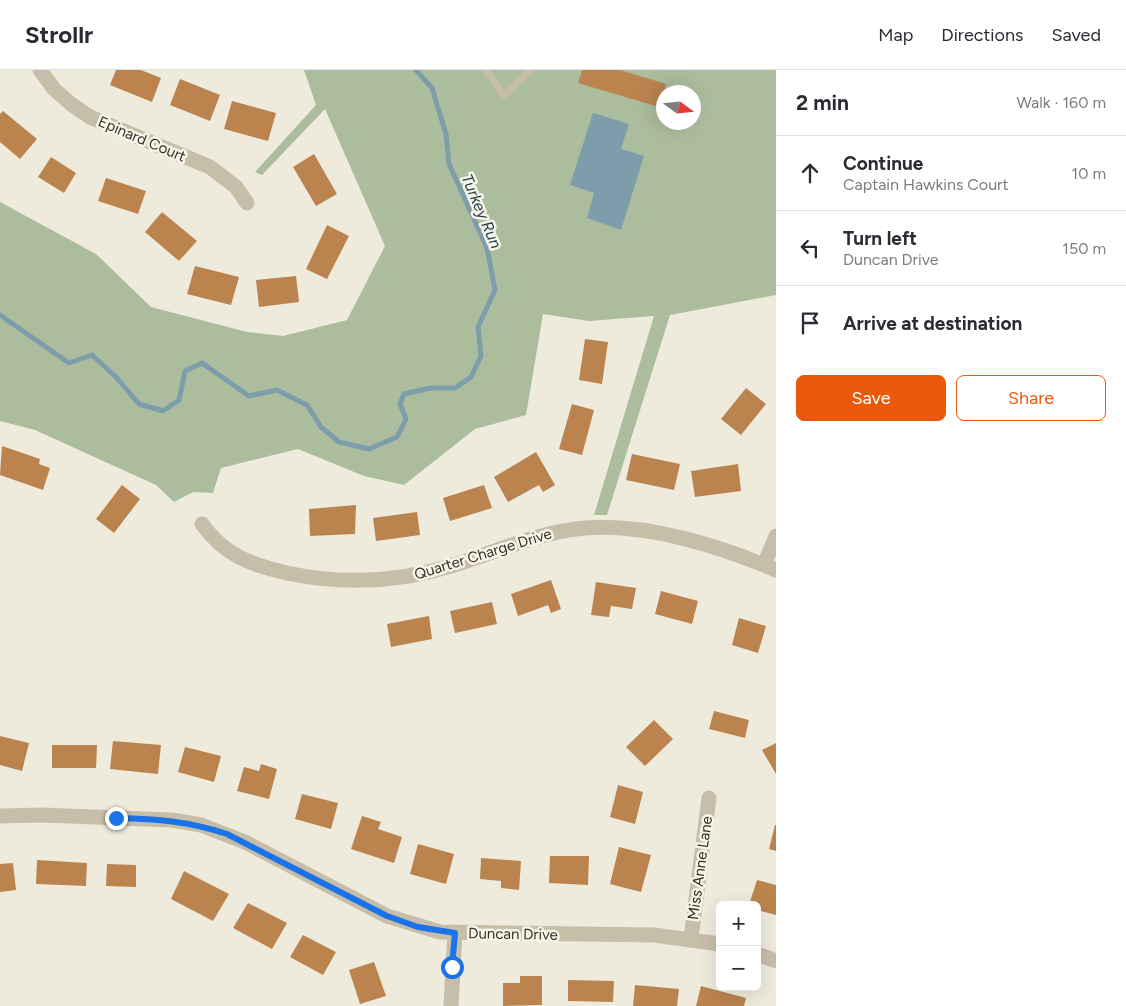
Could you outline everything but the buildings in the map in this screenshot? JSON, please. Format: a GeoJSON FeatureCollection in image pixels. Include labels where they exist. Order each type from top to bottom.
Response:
{"type":"FeatureCollection","features":[{"type":"Feature","properties":{"kind":"street","name":"Epinard Court"},"geometry":{"type":"LineString","coordinates":[[40,70],[54,89],[90,117],[210,168],[236,187],[247,203]]}},
{"type":"Feature","properties":{"kind":"street","name":"Quarter Charge Drive"},"geometry":{"type":"LineString","coordinates":[[202,524],[225,549],[240,558],[273,570],[309,578],[344,581],[382,580],[419,575],[554,532],[587,528],[620,529],[670,536],[711,546],[770,567]]}},
{"type":"Feature","properties":{"kind":"street"},"geometry":{"type":"LineString","coordinates":[[770,567],[776,536]]}},
{"type":"Feature","properties":{"kind":"street","name":"Miss Anne Lane"},"geometry":{"type":"LineString","coordinates":[[691,938],[710,798]]}},
{"type":"Feature","properties":{"kind":"street","name":"Duncan Drive"},"geometry":{"type":"LineString","coordinates":[[0,816],[42,815],[172,820],[201,825],[245,842],[387,916],[418,927],[455,933],[654,935],[691,938],[716,943]]}},
{"type":"Feature","properties":{"kind":"street"},"geometry":{"type":"LineString","coordinates":[[451,1006],[455,933]]}},
{"type":"Feature","properties":{"kind":"street"},"geometry":{"type":"LineString","coordinates":[[761,955],[776,961]]}},
{"type":"Feature","properties":{"kind":"lane"},"geometry":{"type":"LineString","coordinates":[[486,70],[504,95],[530,70]]}},
{"type":"Feature","properties":{"kind":"green space"},"geometry":{"type":"Polygon","coordinates":[[[304,70],[776,70],[776,295],[670,315],[607,515],[594,515],[654,316],[589,321],[543,314],[526,415],[475,429],[404,485],[364,476],[298,449],[221,468],[213,493],[193,492],[174,502],[156,485],[35,430],[0,421],[0,202],[96,254],[151,307],[247,332],[283,336],[347,320],[385,246],[325,109],[262,175],[255,172],[316,105],[304,70]]]}},
{"type":"Feature","properties":{"kind":"water"},"geometry":{"type":"Polygon","coordinates":[[[593,113],[629,124],[621,149],[644,156],[621,230],[587,218],[594,193],[570,185],[593,113]]]}},
{"type":"Feature","properties":{"kind":"waterway","name":"Turkey Run"},"geometry":{"type":"LineString","coordinates":[[0,315],[69,363],[92,355],[116,377],[139,404],[163,411],[179,400],[185,371],[202,363],[249,396],[277,390],[307,405],[321,427],[339,442],[369,449],[397,437],[406,419],[400,404],[404,394],[430,388],[455,388],[471,377],[481,356],[478,327],[495,290],[487,248],[449,164],[446,134],[432,88],[416,70]]}},
{"type":"Feature","properties":{"kind":"route"},"geometry":{"type":"LineString","coordinates":[[116,818],[172,820],[201,825],[245,842],[387,916],[418,927],[455,933],[452,967]]}}]}
